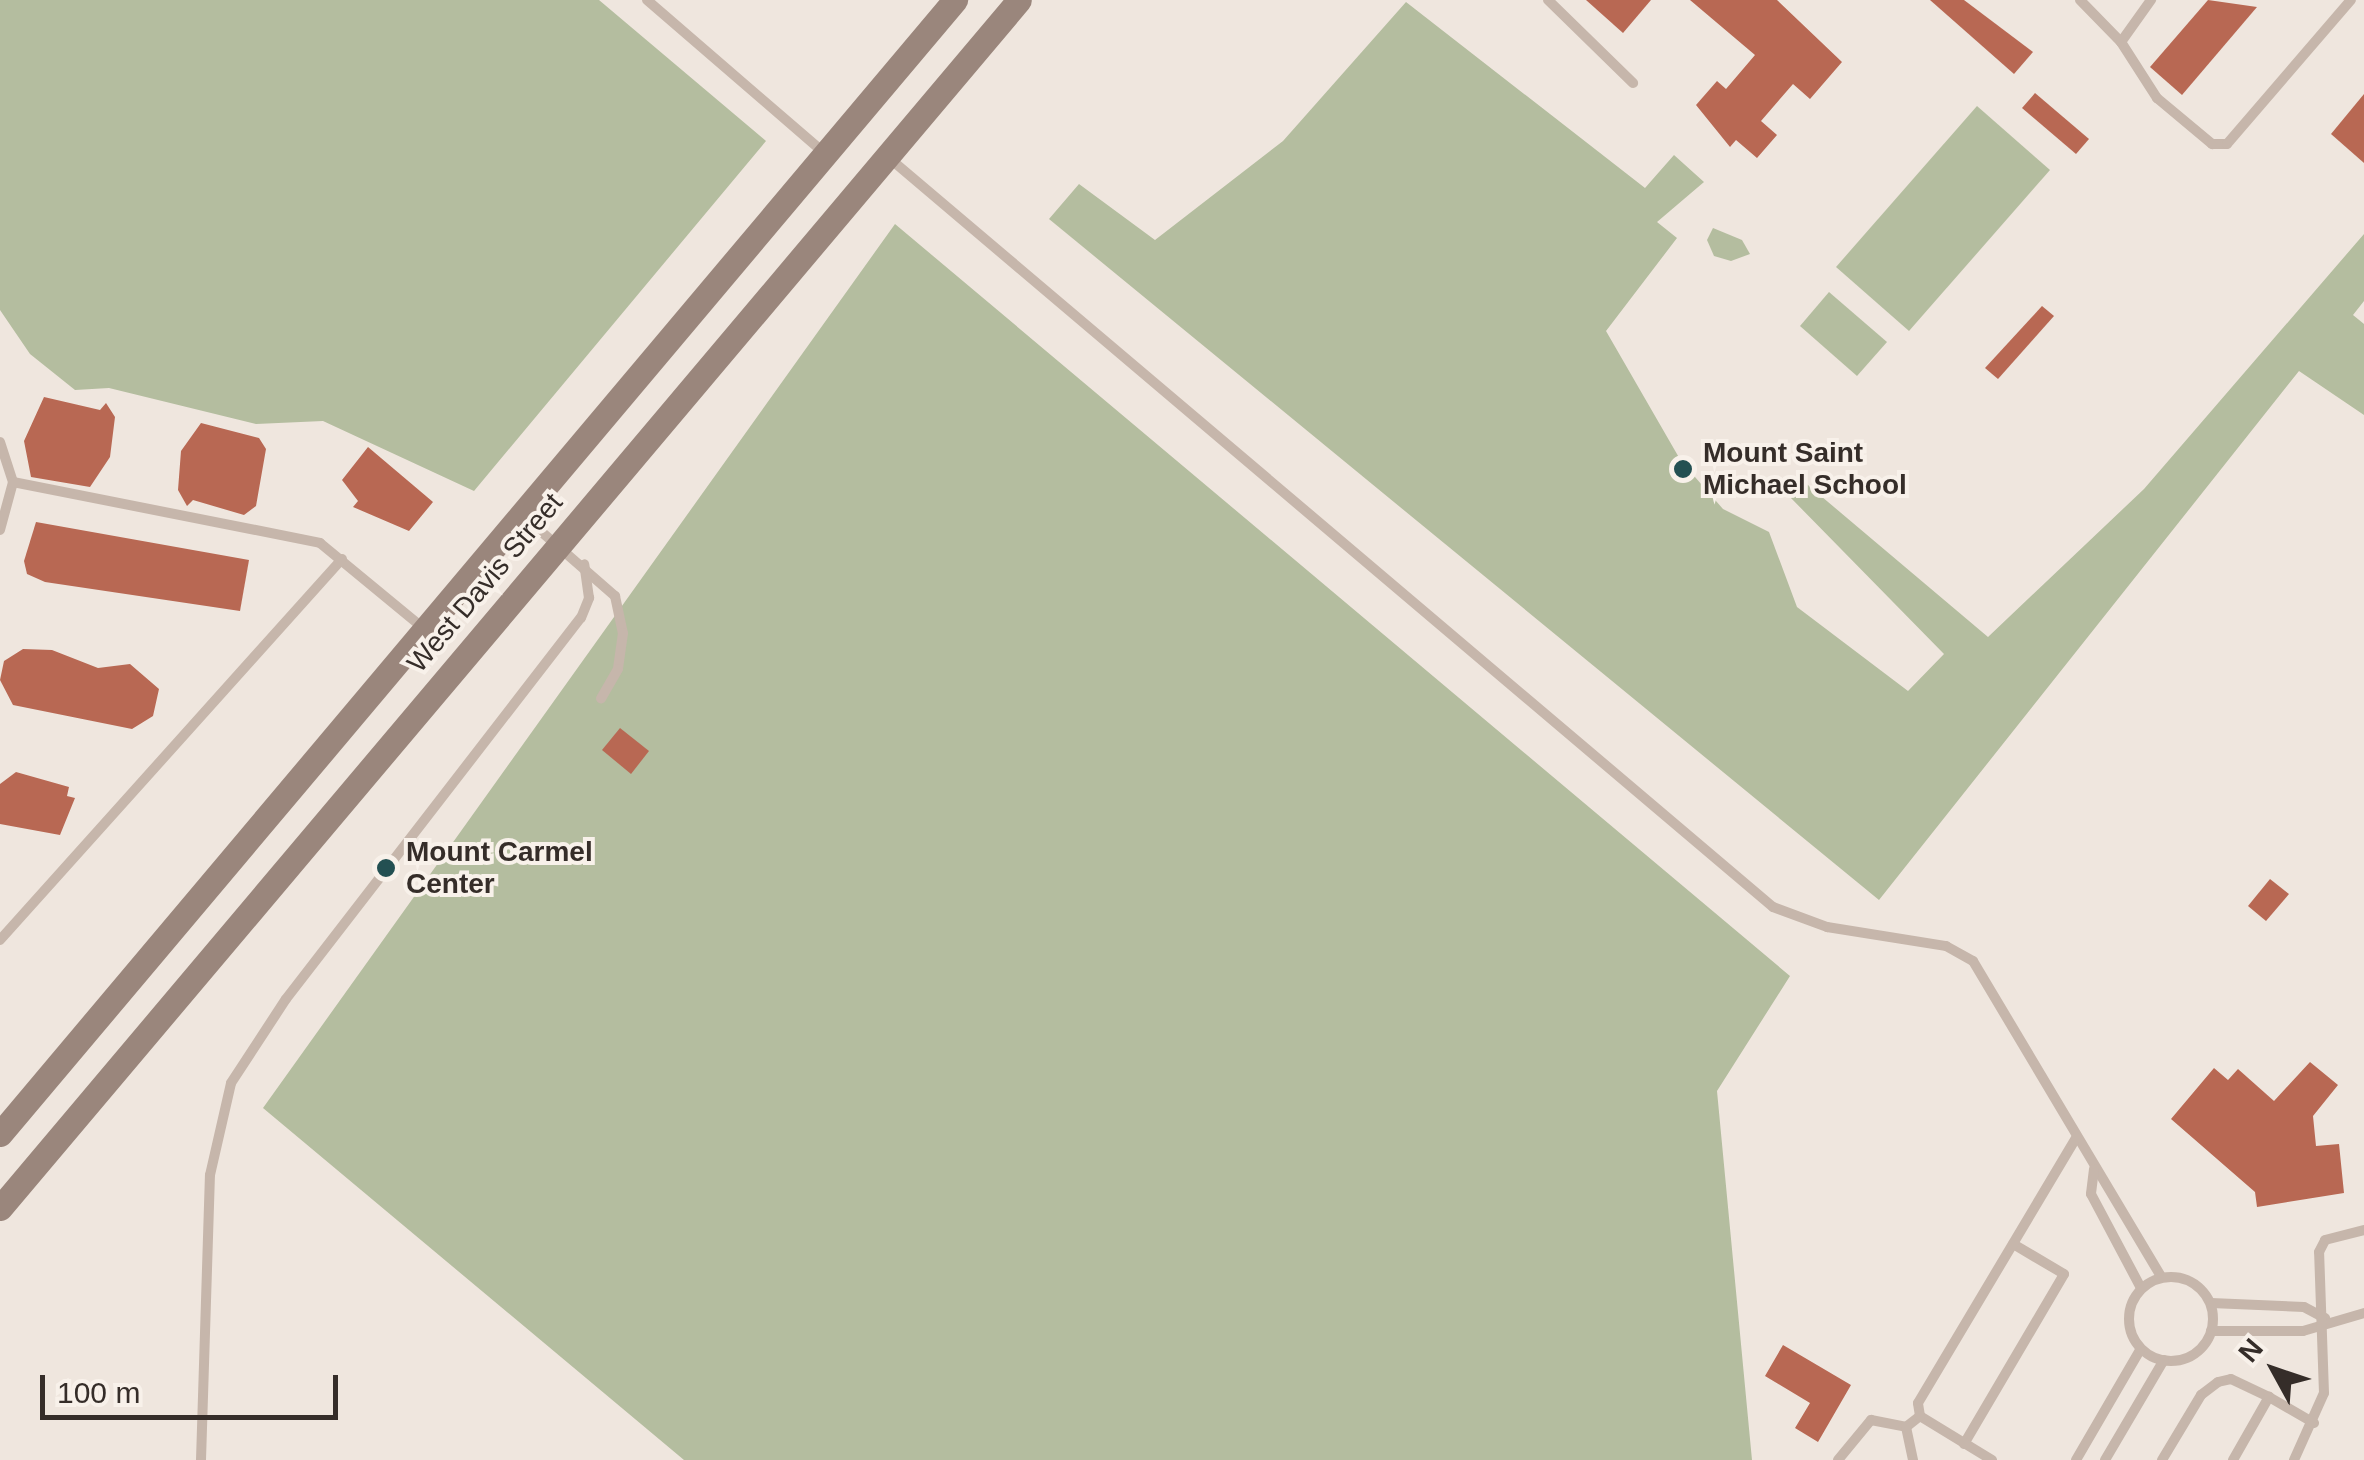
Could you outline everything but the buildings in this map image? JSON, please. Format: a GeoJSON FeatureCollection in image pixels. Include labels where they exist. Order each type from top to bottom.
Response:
{"type":"FeatureCollection","features":[{"type":"Feature","properties":{"kind":"main road","name":"West Davis Street"},"geometry":{"type":"LineString","coordinates":[[0,1134],[955,0]]}},
{"type":"Feature","properties":{"kind":"main road","name":"West Davis Street"},"geometry":{"type":"LineString","coordinates":[[0,1208],[1019,0]]}},
{"type":"Feature","properties":{"kind":"lane"},"geometry":{"type":"LineString","coordinates":[[647,0],[825,153]]}},
{"type":"Feature","properties":{"kind":"lane"},"geometry":{"type":"LineString","coordinates":[[1548,0],[1633,83]]}},
{"type":"Feature","properties":{"kind":"lane"},"geometry":{"type":"LineString","coordinates":[[2080,0],[2121,42],[2157,98],[2212,144],[2227,144],[2351,0]]}},
{"type":"Feature","properties":{"kind":"lane"},"geometry":{"type":"LineString","coordinates":[[2121,42],[2151,0]]}},
{"type":"Feature","properties":{"kind":"lane"},"geometry":{"type":"LineString","coordinates":[[887,156],[1773,906],[1826,927],[1946,946],[1974,960],[2094,1170],[2112,1186],[2161,1276]]}},
{"type":"Feature","properties":{"kind":"lane"},"geometry":{"type":"LineString","coordinates":[[0,442],[12,482],[0,530]]}},
{"type":"Feature","properties":{"kind":"lane"},"geometry":{"type":"LineString","coordinates":[[12,482],[320,543],[424,628]]}},
{"type":"Feature","properties":{"kind":"lane"},"geometry":{"type":"LineString","coordinates":[[521,514],[584,564],[615,596],[623,633],[618,669],[600,698]]}},
{"type":"Feature","properties":{"kind":"lane"},"geometry":{"type":"LineString","coordinates":[[0,940],[342,559]]}},
{"type":"Feature","properties":{"kind":"lane"},"geometry":{"type":"LineString","coordinates":[[201,1460],[210,1176],[231,1083],[286,999],[581,618],[589,598],[584,564]]}},
{"type":"Feature","properties":{"kind":"lane"},"geometry":{"type":"LineString","coordinates":[[1992,1460],[1920,1416],[1918,1403],[2076,1138]]}},
{"type":"Feature","properties":{"kind":"lane"},"geometry":{"type":"LineString","coordinates":[[2094,1170],[2091,1194],[2141,1288]]}},
{"type":"Feature","properties":{"kind":"lane"},"geometry":{"type":"LineString","coordinates":[[2294,1460],[2314,1423],[2324,1392],[2326,1318],[2319,1252],[2325,1240],[2364,1230]]}},
{"type":"Feature","properties":{"kind":"lane"},"geometry":{"type":"LineString","coordinates":[[1964,1444],[2064,1274],[2013,1244]]}},
{"type":"Feature","properties":{"kind":"lane"},"geometry":{"type":"LineString","coordinates":[[2211,1303],[2211,1331],[2186,1358],[2164,1360],[2140,1350],[2128,1320],[2141,1288],[2161,1276],[2187,1279],[2211,1303],[2304,1307],[2326,1318]]}},
{"type":"Feature","properties":{"kind":"lane"},"geometry":{"type":"LineString","coordinates":[[2211,1331],[2303,1330],[2326,1318],[2364,1313]]}},
{"type":"Feature","properties":{"kind":"lane"},"geometry":{"type":"LineString","coordinates":[[2076,1460],[2140,1350]]}},
{"type":"Feature","properties":{"kind":"lane"},"geometry":{"type":"LineString","coordinates":[[2106,1460],[2164,1360]]}},
{"type":"Feature","properties":{"kind":"lane"},"geometry":{"type":"LineString","coordinates":[[2162,1460],[2202,1395],[2218,1382],[2231,1380],[2314,1423]]}},
{"type":"Feature","properties":{"kind":"lane"},"geometry":{"type":"LineString","coordinates":[[2233,1460],[2269,1398]]}},
{"type":"Feature","properties":{"kind":"lane"},"geometry":{"type":"LineString","coordinates":[[1838,1460],[1871,1420],[1906,1427],[1920,1416]]}},
{"type":"Feature","properties":{"kind":"lane"},"geometry":{"type":"LineString","coordinates":[[1906,1427],[1912,1460]]}},
{"type":"Feature","properties":{"kind":"green space"},"geometry":{"type":"Polygon","coordinates":[[[0,0],[599,0],[766,141],[474,491],[323,421],[256,424],[109,388],[75,390],[30,354],[0,310],[0,0]]]}},
{"type":"Feature","properties":{"kind":"green space"},"geometry":{"type":"Polygon","coordinates":[[[1406,2],[1645,188],[1674,155],[1704,182],[1657,222],[1677,238],[1606,331],[1681,461],[1723,509],[1769,532],[1797,607],[1908,691],[1944,654],[1789,496],[1802,480],[1988,637],[2144,489],[2364,234],[2364,301],[2353,315],[2364,324],[2364,415],[2299,371],[1879,900],[1049,219],[1079,184],[1155,240],[1283,141],[1406,2]]]}},
{"type":"Feature","properties":{"kind":"green space"},"geometry":{"type":"Polygon","coordinates":[[[1977,106],[2050,170],[1909,331],[1836,267],[1977,106]]]}},
{"type":"Feature","properties":{"kind":"green space"},"geometry":{"type":"Polygon","coordinates":[[[895,224],[1790,976],[1717,1091],[1752,1460],[684,1460],[263,1108],[895,224]]]}},
{"type":"Feature","properties":{"kind":"green space"},"geometry":{"type":"Polygon","coordinates":[[[1713,228],[1742,240],[1750,254],[1731,261],[1714,256],[1707,240],[1713,228]]]}},
{"type":"Feature","properties":{"kind":"green space"},"geometry":{"type":"Polygon","coordinates":[[[1829,292],[1887,342],[1857,376],[1800,326],[1829,292]]]}},
{"type":"Feature","properties":{"kind":"place","name":"Mount Saint Michael School"},"geometry":{"type":"Point","coordinates":[1683,469]}},
{"type":"Feature","properties":{"kind":"place","name":"Mount Carmel Center"},"geometry":{"type":"Point","coordinates":[386,868]}}]}
